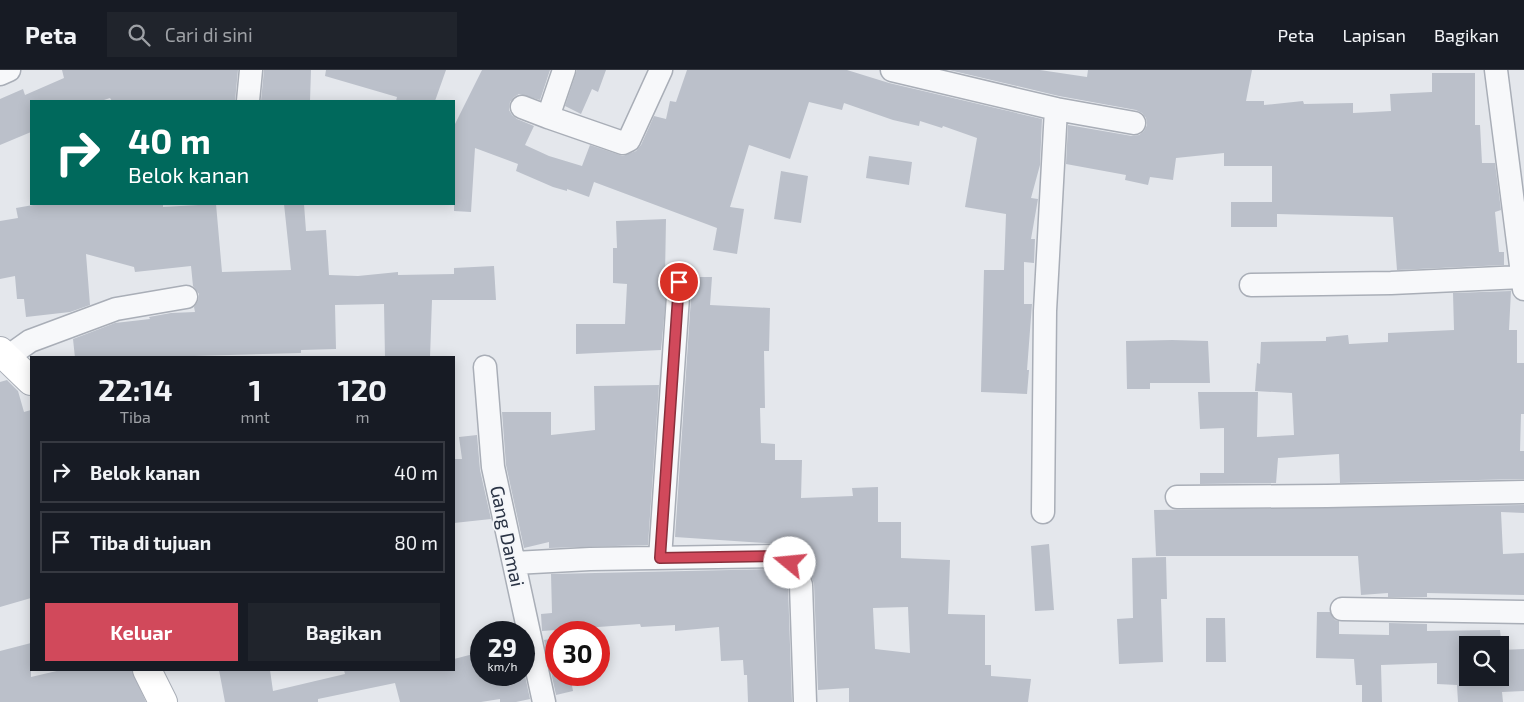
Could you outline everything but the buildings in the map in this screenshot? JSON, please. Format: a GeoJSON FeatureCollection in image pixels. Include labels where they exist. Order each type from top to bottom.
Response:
{"type":"FeatureCollection","features":[{"type":"Feature","properties":{"kind":"street"},"geometry":{"type":"LineString","coordinates":[[0,74],[9,70]]}},
{"type":"Feature","properties":{"kind":"street"},"geometry":{"type":"LineString","coordinates":[[248,100],[251,70]]}},
{"type":"Feature","properties":{"kind":"street"},"geometry":{"type":"LineString","coordinates":[[548,117],[564,70]]}},
{"type":"Feature","properties":{"kind":"street"},"geometry":{"type":"LineString","coordinates":[[522,107],[623,143],[629,140],[661,70]]}},
{"type":"Feature","properties":{"kind":"street"},"geometry":{"type":"LineString","coordinates":[[892,70],[1056,109],[1134,122]]}},
{"type":"Feature","properties":{"kind":"street"},"geometry":{"type":"LineString","coordinates":[[1251,285],[1523,283],[1516,166],[1496,70]]}},
{"type":"Feature","properties":{"kind":"street"},"geometry":{"type":"LineString","coordinates":[[1043,512],[1045,311],[1056,109]]}},
{"type":"Feature","properties":{"kind":"street"},"geometry":{"type":"LineString","coordinates":[[660,558],[679,282]]}},
{"type":"Feature","properties":{"kind":"street"},"geometry":{"type":"LineString","coordinates":[[30,379],[12,350],[116,309],[186,297]]}},
{"type":"Feature","properties":{"kind":"street","name":"Gang Damai"},"geometry":{"type":"LineString","coordinates":[[485,368],[494,467],[544,702]]}},
{"type":"Feature","properties":{"kind":"street"},"geometry":{"type":"LineString","coordinates":[[1178,497],[1524,492]]}},
{"type":"Feature","properties":{"kind":"street"},"geometry":{"type":"LineString","coordinates":[[514,563],[590,558],[775,556],[784,558],[790,563],[798,576],[802,593],[805,702]]}},
{"type":"Feature","properties":{"kind":"street"},"geometry":{"type":"LineString","coordinates":[[1342,610],[1524,612]]}},
{"type":"Feature","properties":{"kind":"street"},"geometry":{"type":"LineString","coordinates":[[148,671],[164,702]]}},
{"type":"Feature","properties":{"kind":"route"},"geometry":{"type":"LineString","coordinates":[[679,282],[660,558],[775,556],[784,558],[790,563]]}}]}
